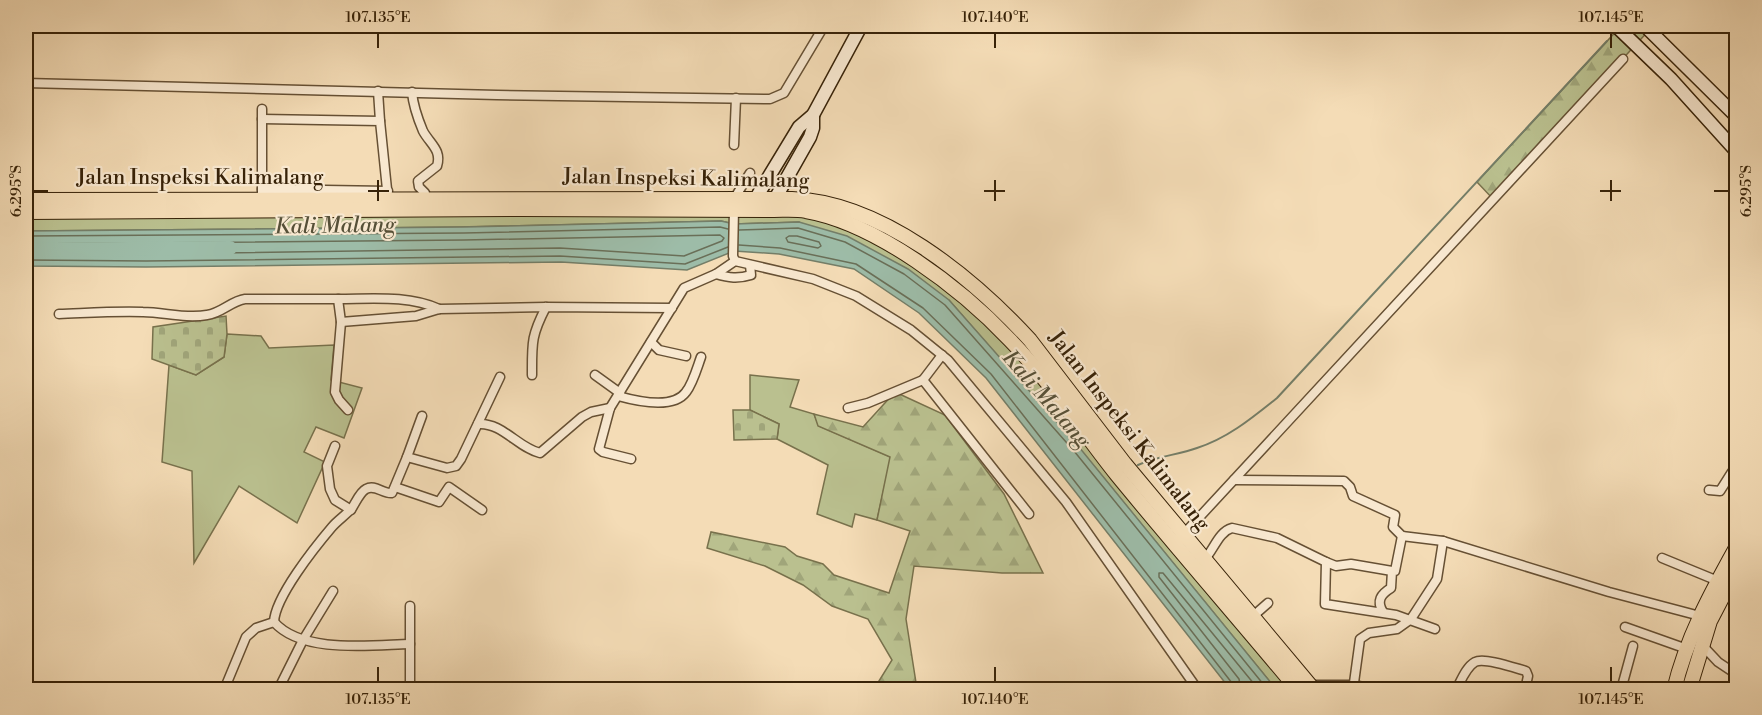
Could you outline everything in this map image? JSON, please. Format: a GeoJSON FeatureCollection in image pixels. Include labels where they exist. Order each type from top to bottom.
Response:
{"type":"FeatureCollection","features":[{"type":"Feature","properties":{"kind":"main road","name":"Jalan Inspeksi Kalimalang"},"geometry":{"type":"LineString","coordinates":[[26,200],[262,194],[388,195],[424,199],[792,204],[832,206],[882,225],[934,254],[1011,319],[1030,340],[1179,539],[1307,688]]}},
{"type":"Feature","properties":{"kind":"main road","name":"Jalan Inspeksi Kalimalang"},"geometry":{"type":"LineString","coordinates":[[26,212],[523,209],[734,204]]}},
{"type":"Feature","properties":{"kind":"main road","name":"Jalan Inspeksi Kalimalang"},"geometry":{"type":"LineString","coordinates":[[792,204],[879,238],[928,269],[1000,330],[1033,366],[1116,474],[1179,539],[1204,560],[1232,602],[1252,617],[1278,657]]}},
{"type":"Feature","properties":{"kind":"main road"},"geometry":{"type":"LineString","coordinates":[[1000,330],[1011,319]]}},
{"type":"Feature","properties":{"kind":"main road"},"geometry":{"type":"LineString","coordinates":[[1674,690],[1700,616],[1737,548]]}},
{"type":"Feature","properties":{"kind":"main road"},"geometry":{"type":"LineString","coordinates":[[1689,690],[1710,621],[1737,571]]}},
{"type":"Feature","properties":{"kind":"street"},"geometry":{"type":"LineString","coordinates":[[26,83],[770,99],[784,93],[824,26]]}},
{"type":"Feature","properties":{"kind":"street"},"geometry":{"type":"LineString","coordinates":[[756,204],[798,127],[813,115],[861,26]]}},
{"type":"Feature","properties":{"kind":"street"},"geometry":{"type":"LineString","coordinates":[[1616,26],[1637,45],[1737,151]]}},
{"type":"Feature","properties":{"kind":"street"},"geometry":{"type":"LineString","coordinates":[[1649,28],[1735,111]]}},
{"type":"Feature","properties":{"kind":"street"},"geometry":{"type":"LineString","coordinates":[[1179,539],[1623,59]]}},
{"type":"Feature","properties":{"kind":"street"},"geometry":{"type":"LineString","coordinates":[[378,92],[388,195]]}},
{"type":"Feature","properties":{"kind":"street"},"geometry":{"type":"LineString","coordinates":[[412,92],[419,120],[425,134],[437,149],[438,156],[436,166],[418,181],[424,193],[424,199]]}},
{"type":"Feature","properties":{"kind":"street"},"geometry":{"type":"LineString","coordinates":[[734,145],[736,98]]}},
{"type":"Feature","properties":{"kind":"street"},"geometry":{"type":"LineString","coordinates":[[262,109],[262,194]]}},
{"type":"Feature","properties":{"kind":"street"},"geometry":{"type":"LineString","coordinates":[[774,204],[810,137],[813,115]]}},
{"type":"Feature","properties":{"kind":"street"},"geometry":{"type":"LineString","coordinates":[[262,119],[380,121]]}},
{"type":"Feature","properties":{"kind":"street"},"geometry":{"type":"LineString","coordinates":[[631,459],[601,452],[599,449],[610,408],[684,288],[716,274],[734,258],[734,204],[750,173]]}},
{"type":"Feature","properties":{"kind":"street"},"geometry":{"type":"LineString","coordinates":[[734,258],[750,265],[813,279],[856,296],[903,325],[942,355],[1066,502],[1198,690]]}},
{"type":"Feature","properties":{"kind":"street"},"geometry":{"type":"LineString","coordinates":[[716,274],[734,279],[751,276],[750,265]]}},
{"type":"Feature","properties":{"kind":"street"},"geometry":{"type":"LineString","coordinates":[[59,314],[145,312],[196,316],[220,312],[236,301],[245,299],[413,300],[440,309]]}},
{"type":"Feature","properties":{"kind":"street"},"geometry":{"type":"LineString","coordinates":[[338,299],[341,322],[335,392],[348,410]]}},
{"type":"Feature","properties":{"kind":"street"},"geometry":{"type":"LineString","coordinates":[[341,322],[416,316],[440,309],[546,306],[672,308]]}},
{"type":"Feature","properties":{"kind":"street"},"geometry":{"type":"LineString","coordinates":[[532,375],[532,340],[546,306]]}},
{"type":"Feature","properties":{"kind":"street"},"geometry":{"type":"LineString","coordinates":[[651,342],[659,350],[686,356]]}},
{"type":"Feature","properties":{"kind":"street"},"geometry":{"type":"LineString","coordinates":[[848,408],[868,403],[923,380],[942,355]]}},
{"type":"Feature","properties":{"kind":"street"},"geometry":{"type":"LineString","coordinates":[[595,375],[619,394],[637,402],[677,400],[687,391],[701,357]]}},
{"type":"Feature","properties":{"kind":"street"},"geometry":{"type":"LineString","coordinates":[[407,457],[452,468],[461,459],[500,377]]}},
{"type":"Feature","properties":{"kind":"street"},"geometry":{"type":"LineString","coordinates":[[923,380],[1029,514]]}},
{"type":"Feature","properties":{"kind":"street"},"geometry":{"type":"LineString","coordinates":[[478,424],[492,426],[540,453],[582,417],[591,412],[610,408]]}},
{"type":"Feature","properties":{"kind":"street"},"geometry":{"type":"LineString","coordinates":[[224,690],[246,637],[256,628],[274,622],[288,587],[330,529],[351,510],[364,490],[376,488],[390,494],[396,488],[422,416]]}},
{"type":"Feature","properties":{"kind":"street"},"geometry":{"type":"LineString","coordinates":[[335,446],[327,466],[330,489],[335,500],[351,510]]}},
{"type":"Feature","properties":{"kind":"street"},"geometry":{"type":"LineString","coordinates":[[1709,490],[1720,490],[1732,472],[1737,471]]}},
{"type":"Feature","properties":{"kind":"street"},"geometry":{"type":"LineString","coordinates":[[1234,480],[1344,481],[1350,487],[1353,496],[1395,515],[1393,527],[1402,536],[1443,541],[1609,592],[1700,616]]}},
{"type":"Feature","properties":{"kind":"street"},"geometry":{"type":"LineString","coordinates":[[396,488],[439,502],[449,487],[482,510]]}},
{"type":"Feature","properties":{"kind":"street"},"geometry":{"type":"LineString","coordinates":[[1204,560],[1214,549],[1224,531],[1232,528],[1277,538],[1336,566],[1351,564],[1395,571],[1402,536]]}},
{"type":"Feature","properties":{"kind":"street"},"geometry":{"type":"LineString","coordinates":[[1354,687],[1360,639],[1369,633],[1397,628],[1411,619],[1437,579],[1443,541]]}},
{"type":"Feature","properties":{"kind":"street"},"geometry":{"type":"LineString","coordinates":[[1662,558],[1718,581]]}},
{"type":"Feature","properties":{"kind":"street"},"geometry":{"type":"LineString","coordinates":[[1326,562],[1325,604],[1383,612],[1411,619],[1435,629]]}},
{"type":"Feature","properties":{"kind":"street"},"geometry":{"type":"LineString","coordinates":[[1383,612],[1380,599],[1384,592],[1391,588],[1392,571]]}},
{"type":"Feature","properties":{"kind":"street"},"geometry":{"type":"LineString","coordinates":[[278,690],[303,640],[333,591]]}},
{"type":"Feature","properties":{"kind":"street"},"geometry":{"type":"LineString","coordinates":[[1252,617],[1268,603]]}},
{"type":"Feature","properties":{"kind":"street"},"geometry":{"type":"LineString","coordinates":[[410,606],[410,690]]}},
{"type":"Feature","properties":{"kind":"street"},"geometry":{"type":"LineString","coordinates":[[274,622],[303,640],[320,645],[410,644]]}},
{"type":"Feature","properties":{"kind":"street"},"geometry":{"type":"LineString","coordinates":[[1625,627],[1687,649]]}},
{"type":"Feature","properties":{"kind":"street"},"geometry":{"type":"LineString","coordinates":[[1701,645],[1718,662],[1737,674]]}},
{"type":"Feature","properties":{"kind":"street"},"geometry":{"type":"LineString","coordinates":[[1621,690],[1633,646]]}},
{"type":"Feature","properties":{"kind":"street"},"geometry":{"type":"LineString","coordinates":[[1456,690],[1468,668],[1474,662],[1483,660],[1526,671],[1528,676],[1525,690]]}},
{"type":"Feature","properties":{"kind":"street"},"geometry":{"type":"LineString","coordinates":[[1307,688],[1354,687],[1378,690]]}},
{"type":"Feature","properties":{"kind":"green space"},"geometry":{"type":"Polygon","coordinates":[[[1621,26],[1653,26],[1493,199],[1477,182],[1621,26]]]}},
{"type":"Feature","properties":{"kind":"green space"},"geometry":{"type":"Polygon","coordinates":[[[774,210],[847,223],[980,311],[1298,689],[1276,689],[1098,471],[949,300],[799,222],[734,224],[721,221],[459,227],[26,231],[26,213],[774,210]]]}},
{"type":"Feature","properties":{"kind":"green space"},"geometry":{"type":"Polygon","coordinates":[[[226,316],[227,334],[224,357],[196,375],[152,359],[153,327],[226,316]]]}},
{"type":"Feature","properties":{"kind":"green space"},"geometry":{"type":"Polygon","coordinates":[[[227,334],[261,336],[269,348],[334,345],[331,380],[362,388],[344,438],[316,427],[304,452],[325,462],[297,523],[239,486],[194,563],[192,471],[162,462],[169,365],[196,375],[224,357],[227,334]]]}},
{"type":"Feature","properties":{"kind":"green space"},"geometry":{"type":"Polygon","coordinates":[[[750,375],[799,380],[790,407],[814,414],[819,426],[891,457],[877,520],[855,514],[852,527],[817,514],[828,465],[777,439],[779,424],[750,410],[750,375]]]}},
{"type":"Feature","properties":{"kind":"green space"},"geometry":{"type":"Polygon","coordinates":[[[895,392],[945,415],[1004,494],[1043,573],[1002,573],[914,566],[906,619],[917,689],[874,689],[892,660],[868,619],[832,606],[803,585],[765,566],[707,548],[711,532],[785,547],[797,556],[823,564],[834,575],[889,593],[910,531],[877,520],[890,457],[818,426],[814,414],[863,427],[895,392]]]}},
{"type":"Feature","properties":{"kind":"green space"},"geometry":{"type":"Polygon","coordinates":[[[733,410],[750,410],[779,424],[777,439],[734,440],[733,410]]]}},
{"type":"Feature","properties":{"kind":"water"},"geometry":{"type":"Polygon","coordinates":[[[721,221],[734,224],[799,222],[847,236],[908,269],[949,300],[1079,447],[1276,689],[1230,689],[986,378],[919,313],[854,269],[779,254],[734,251],[687,270],[561,262],[146,267],[26,266],[26,231],[464,227],[721,221]]]}},
{"type":"Feature","properties":{"kind":"waterway"},"geometry":{"type":"LineString","coordinates":[[1138,465],[1219,439],[1277,398],[1607,41]]}},
{"type":"Feature","properties":{"kind":"waterway","name":"Kali Malang"},"geometry":{"type":"LineString","coordinates":[[26,250],[230,248]]}}]}
